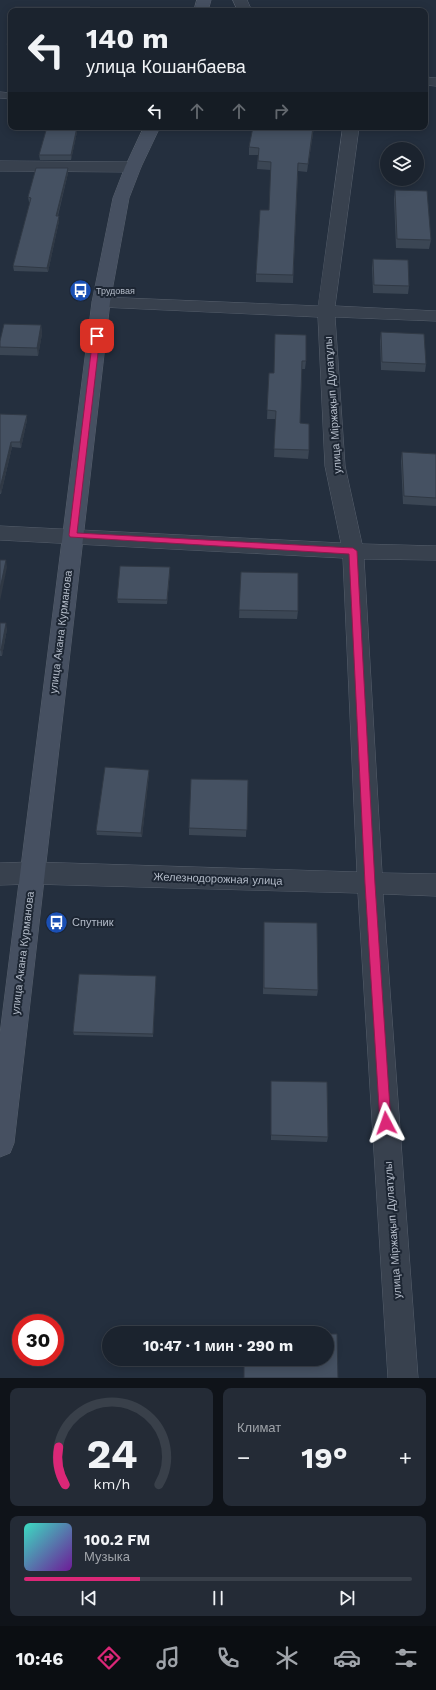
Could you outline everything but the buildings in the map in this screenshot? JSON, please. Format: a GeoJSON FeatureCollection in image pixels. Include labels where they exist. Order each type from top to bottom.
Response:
{"type":"FeatureCollection","features":[{"type":"Feature","properties":{"kind":"main road","name":"улица Акана Курманова"},"geometry":{"type":"LineString","coordinates":[[0,1143],[101,302],[121,198],[133,167],[151,130]]}},
{"type":"Feature","properties":{"kind":"street","name":"улица Міржақып Дулатұлы"},"geometry":{"type":"LineString","coordinates":[[351,130],[326,312],[335,466],[353,551],[370,884],[403,1378]]}},
{"type":"Feature","properties":{"kind":"street"},"geometry":{"type":"LineString","coordinates":[[0,166],[133,167]]}},
{"type":"Feature","properties":{"kind":"street"},"geometry":{"type":"LineString","coordinates":[[101,302],[436,316]]}},
{"type":"Feature","properties":{"kind":"street"},"geometry":{"type":"LineString","coordinates":[[0,533],[73,535],[353,551],[436,553]]}},
{"type":"Feature","properties":{"kind":"street","name":"Железнодорожная улица"},"geometry":{"type":"LineString","coordinates":[[0,874],[32,873],[436,885]]}},
{"type":"Feature","properties":{"kind":"place","name":"Трудовая"},"geometry":{"type":"Point","coordinates":[80,291]}},
{"type":"Feature","properties":{"kind":"place","name":"Спутник"},"geometry":{"type":"Point","coordinates":[56,922]}},
{"type":"Feature","properties":{"kind":"route"},"geometry":{"type":"LineString","coordinates":[[97,336],[73,535],[353,551],[370,884],[386,1123]]}}]}
